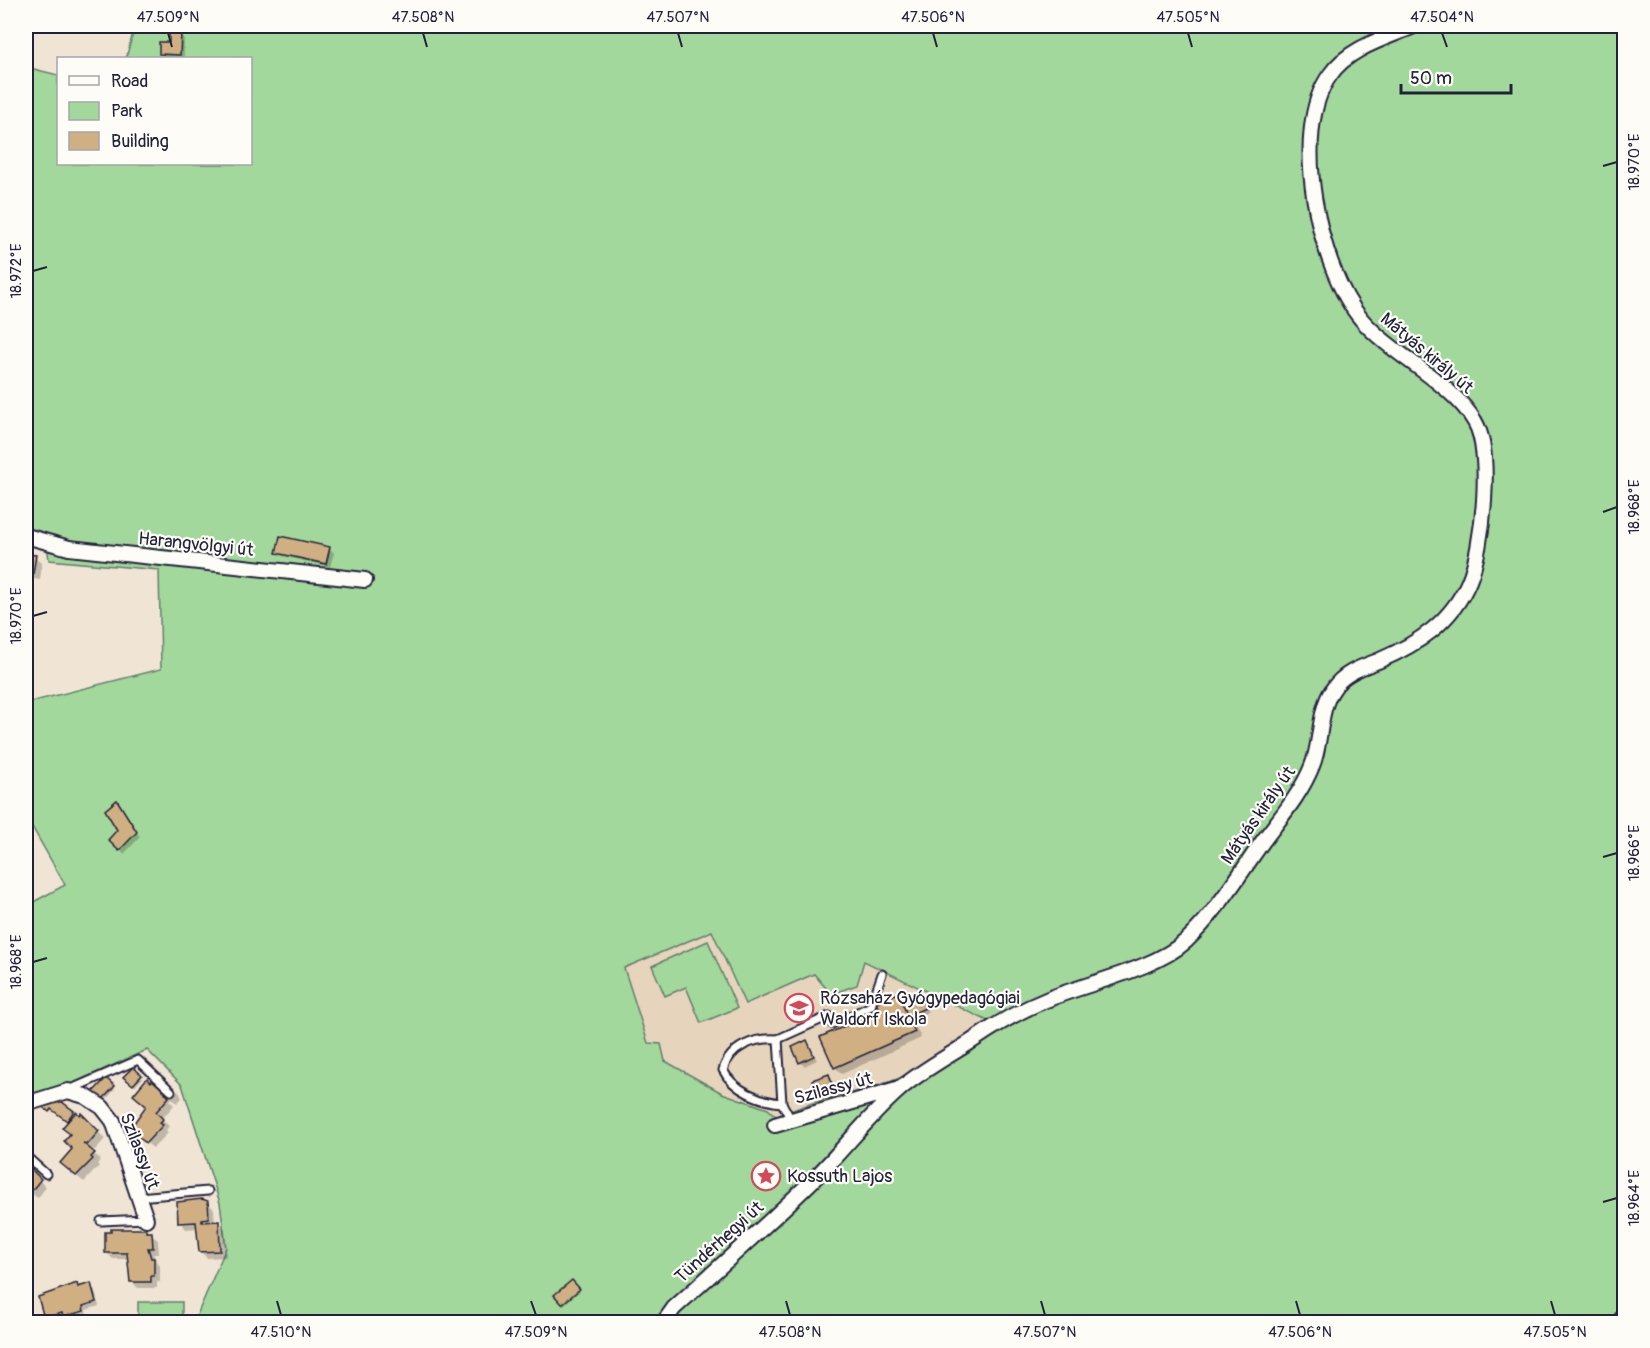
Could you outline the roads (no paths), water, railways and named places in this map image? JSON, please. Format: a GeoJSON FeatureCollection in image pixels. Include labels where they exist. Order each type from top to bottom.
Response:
{"type":"FeatureCollection","features":[{"type":"Feature","properties":{"kind":"street","name":"Mátyás király út"},"geometry":{"type":"LineString","coordinates":[[902,1088],[1012,1015],[1168,954],[1188,939],[1241,872],[1304,783],[1318,750],[1327,703],[1333,688],[1355,670],[1404,650],[1426,637],[1458,603],[1470,580],[1483,527],[1483,441],[1478,425],[1456,400],[1364,323],[1347,300],[1322,243],[1312,162],[1312,113],[1330,74],[1360,50],[1414,26]]}},
{"type":"Feature","properties":{"kind":"street","name":"Harangvölgyi út"},"geometry":{"type":"LineString","coordinates":[[26,536],[69,548],[365,580]]}},
{"type":"Feature","properties":{"kind":"street","name":"Szilassy út"},"geometry":{"type":"LineString","coordinates":[[775,1125],[790,1118],[902,1088]]}},
{"type":"Feature","properties":{"kind":"street","name":"Tündérhegyi út"},"geometry":{"type":"LineString","coordinates":[[664,1323],[674,1308],[813,1180],[902,1088]]}},
{"type":"Feature","properties":{"kind":"street","name":"Szilassy út"},"geometry":{"type":"LineString","coordinates":[[68,1091],[85,1096],[102,1107],[113,1121],[146,1219]]}},
{"type":"Feature","properties":{"kind":"street"},"geometry":{"type":"LineString","coordinates":[[26,1104],[68,1091]]}},
{"type":"Feature","properties":{"kind":"street"},"geometry":{"type":"LineString","coordinates":[[1620,1323],[1624,1315]]}},
{"type":"Feature","properties":{"kind":"lane"},"geometry":{"type":"LineString","coordinates":[[782,1103],[772,1102],[730,1083],[723,1070],[727,1057],[744,1045],[764,1038],[778,1039],[829,1016],[832,1024],[871,1006],[882,974]]}},
{"type":"Feature","properties":{"kind":"lane"},"geometry":{"type":"LineString","coordinates":[[778,1039],[782,1103],[790,1118]]}},
{"type":"Feature","properties":{"kind":"lane"},"geometry":{"type":"LineString","coordinates":[[68,1091],[138,1060],[171,1091]]}},
{"type":"Feature","properties":{"kind":"lane"},"geometry":{"type":"LineString","coordinates":[[26,1156],[46,1174]]}},
{"type":"Feature","properties":{"kind":"lane"},"geometry":{"type":"LineString","coordinates":[[138,1197],[208,1191]]}},
{"type":"Feature","properties":{"kind":"lane"},"geometry":{"type":"LineString","coordinates":[[101,1221],[146,1219]]}},
{"type":"Feature","properties":{"kind":"place","name":"Rózsaház Gyógypedagógiai Waldorf Iskola"},"geometry":{"type":"Point","coordinates":[799,1008]}},
{"type":"Feature","properties":{"kind":"place","name":"Kossuth Lajos"},"geometry":{"type":"Point","coordinates":[766,1176]}}]}
